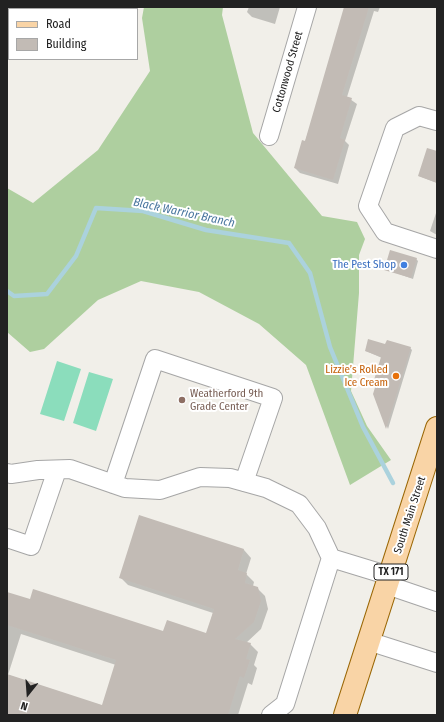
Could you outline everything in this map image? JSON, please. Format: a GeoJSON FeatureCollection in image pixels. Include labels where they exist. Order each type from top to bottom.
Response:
{"type":"FeatureCollection","features":[{"type":"Feature","properties":{"kind":"main road","name":"South Main Street"},"geometry":{"type":"LineString","coordinates":[[345,715],[436,432]]}},
{"type":"Feature","properties":{"kind":"street","name":"Cottonwood Street"},"geometry":{"type":"LineString","coordinates":[[269,136],[307,7]]}},
{"type":"Feature","properties":{"kind":"street"},"geometry":{"type":"LineString","coordinates":[[437,121],[419,116],[395,128],[368,206],[385,232],[437,249]]}},
{"type":"Feature","properties":{"kind":"street"},"geometry":{"type":"LineString","coordinates":[[113,484],[155,359],[273,398],[244,482]]}},
{"type":"Feature","properties":{"kind":"street"},"geometry":{"type":"LineString","coordinates":[[7,473],[11,474],[38,470],[70,469],[125,488],[160,490],[200,477],[230,478],[266,488],[299,504],[317,528],[331,558],[285,704],[271,715]]}},
{"type":"Feature","properties":{"kind":"street"},"geometry":{"type":"LineString","coordinates":[[7,538],[31,546],[56,470]]}},
{"type":"Feature","properties":{"kind":"street"},"geometry":{"type":"LineString","coordinates":[[331,558],[437,602]]}},
{"type":"Feature","properties":{"kind":"street"},"geometry":{"type":"LineString","coordinates":[[368,641],[437,663]]}},
{"type":"Feature","properties":{"kind":"green space"},"geometry":{"type":"Polygon","coordinates":[[[144,7],[223,7],[222,15],[253,133],[322,216],[357,222],[365,239],[359,255],[359,293],[351,391],[367,426],[391,460],[350,485],[306,365],[259,324],[199,292],[141,281],[98,300],[44,349],[30,352],[7,332],[7,188],[33,203],[98,150],[150,71],[142,18],[144,7]]]}},
{"type":"Feature","properties":{"kind":"green space"},"geometry":{"type":"Polygon","coordinates":[[[57,361],[81,369],[64,421],[40,414],[57,361]]]}},
{"type":"Feature","properties":{"kind":"green space"},"geometry":{"type":"Polygon","coordinates":[[[89,372],[113,379],[96,431],[73,423],[89,372]]]}},
{"type":"Feature","properties":{"kind":"building"},"geometry":{"type":"Polygon","coordinates":[[[344,7],[369,7],[342,95],[352,98],[340,138],[345,140],[333,180],[294,168],[302,140],[305,141],[344,7]]]}},
{"type":"Feature","properties":{"kind":"building"},"geometry":{"type":"Polygon","coordinates":[[[427,148],[437,151],[437,183],[418,176],[427,148]]]}},
{"type":"Feature","properties":{"kind":"building"},"geometry":{"type":"Polygon","coordinates":[[[390,250],[417,258],[411,278],[384,270],[390,250]]]}},
{"type":"Feature","properties":{"kind":"building"},"geometry":{"type":"Polygon","coordinates":[[[368,339],[385,344],[387,340],[411,347],[386,429],[373,394],[377,381],[374,380],[381,357],[365,351],[368,339]]]}},
{"type":"Feature","properties":{"kind":"building"},"geometry":{"type":"Polygon","coordinates":[[[139,515],[244,549],[238,570],[247,573],[245,583],[258,587],[261,601],[254,622],[235,639],[251,643],[246,659],[250,660],[244,678],[240,676],[228,715],[7,715],[7,674],[102,705],[116,660],[7,625],[7,592],[30,599],[33,589],[163,631],[167,620],[206,633],[214,609],[119,578],[139,515]]]}},
{"type":"Feature","properties":{"kind":"waterway","name":"Black Warrior Branch"},"geometry":{"type":"LineString","coordinates":[[7,291],[14,296],[47,294],[76,256],[96,208],[143,211],[206,230],[289,243],[310,273],[330,347],[363,427],[393,483]]}},
{"type":"Feature","properties":{"kind":"place","name":"The Pest Shop"},"geometry":{"type":"Point","coordinates":[404,265]}},
{"type":"Feature","properties":{"kind":"place","name":"Lizzie’s Rolled Ice Cream"},"geometry":{"type":"Point","coordinates":[396,376]}},
{"type":"Feature","properties":{"kind":"place","name":"Weatherford 9th Grade Center"},"geometry":{"type":"Point","coordinates":[182,400]}}]}
